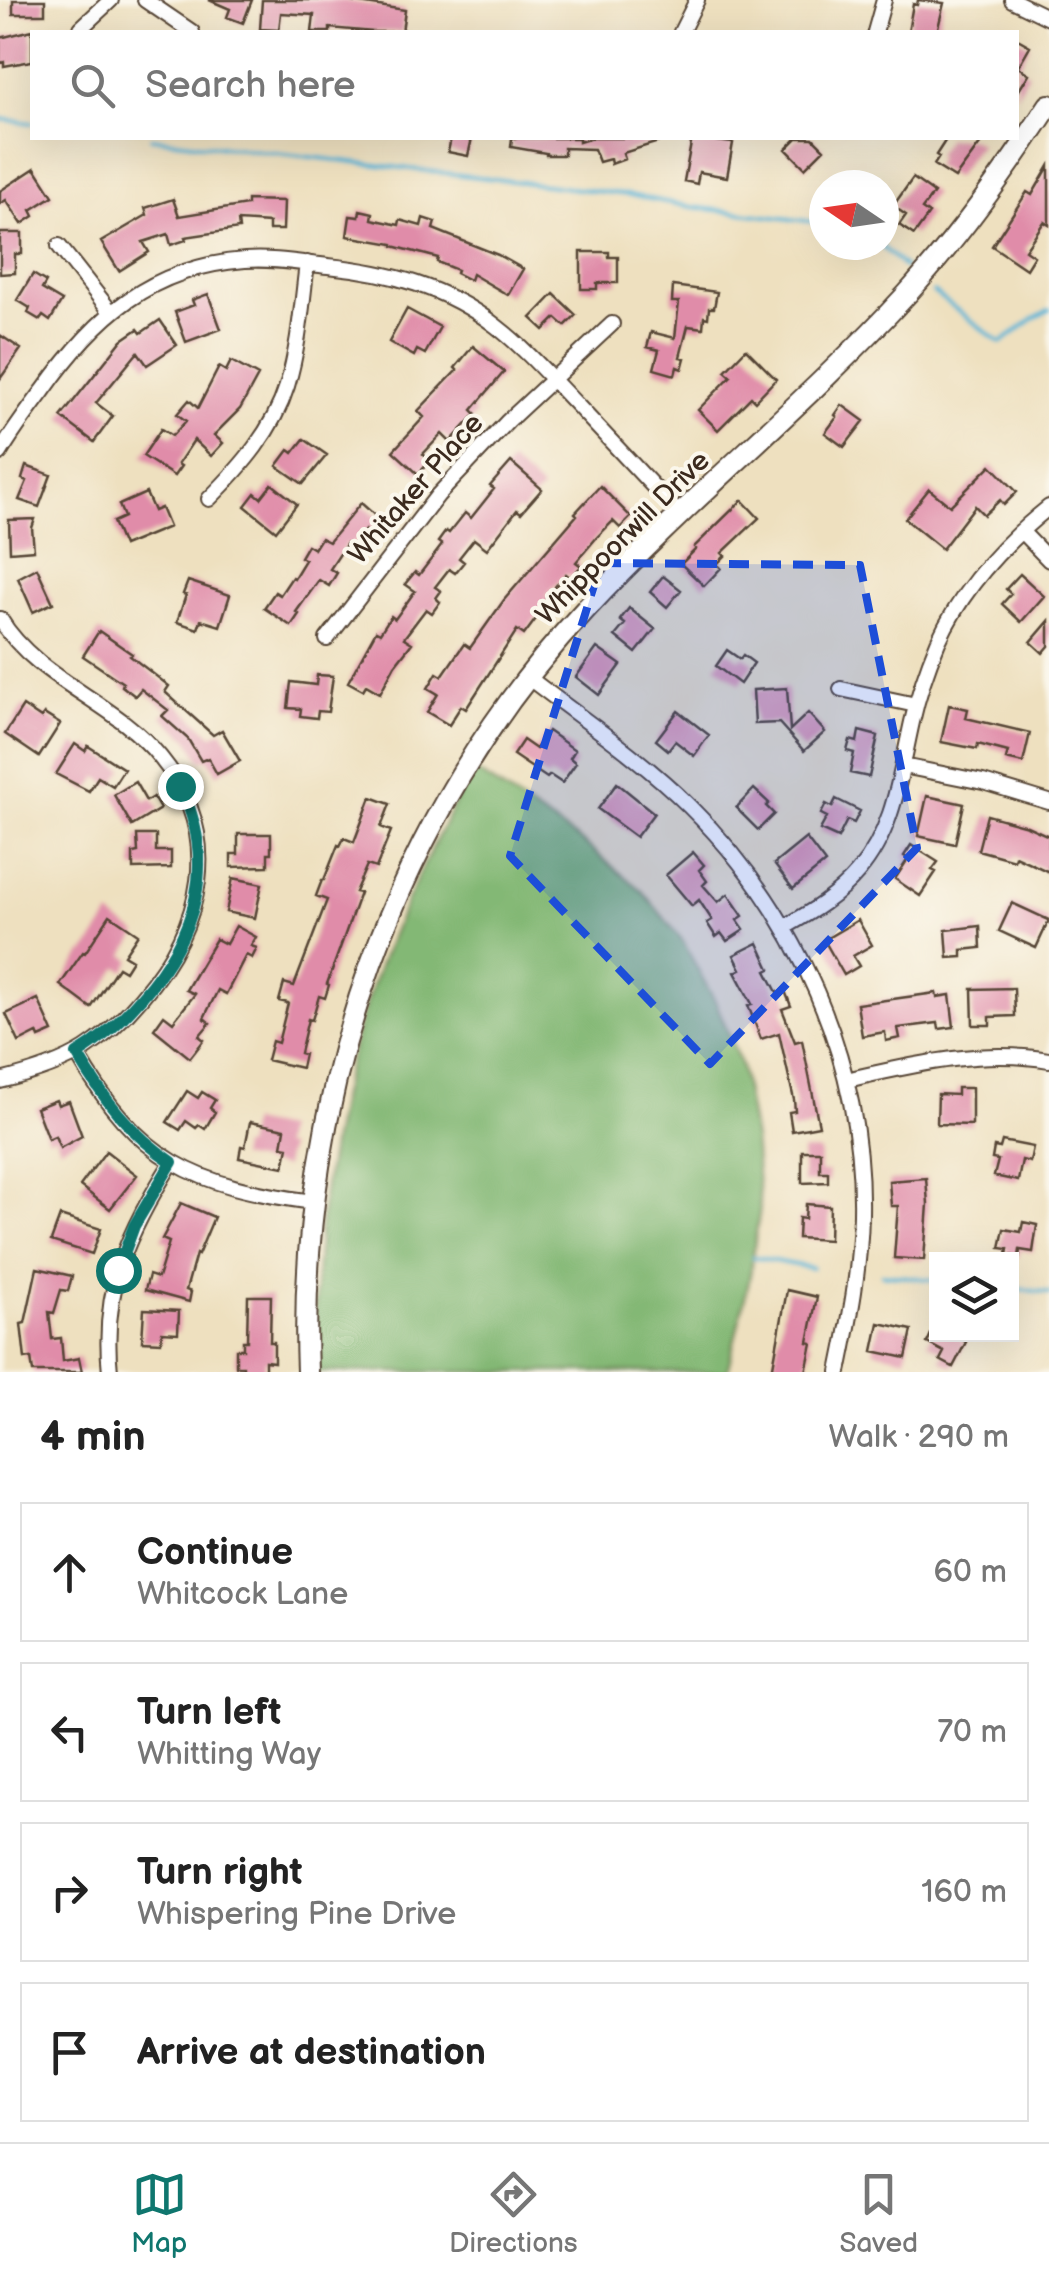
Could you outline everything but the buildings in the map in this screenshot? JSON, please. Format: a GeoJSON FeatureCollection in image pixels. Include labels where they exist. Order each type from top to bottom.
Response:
{"type":"FeatureCollection","features":[{"type":"Feature","properties":{"kind":"street"},"geometry":{"type":"LineString","coordinates":[[80,28],[111,0]]}},
{"type":"Feature","properties":{"kind":"street"},"geometry":{"type":"LineString","coordinates":[[144,0],[189,30]]}},
{"type":"Feature","properties":{"kind":"street"},"geometry":{"type":"LineString","coordinates":[[682,30],[697,0]]}},
{"type":"Feature","properties":{"kind":"street"},"geometry":{"type":"LineString","coordinates":[[876,30],[884,0]]}},
{"type":"Feature","properties":{"kind":"street"},"geometry":{"type":"LineString","coordinates":[[1012,0],[1049,18]]}},
{"type":"Feature","properties":{"kind":"street","name":"Whippoorwill Drive"},"geometry":{"type":"LineString","coordinates":[[307,1372],[306,1311],[313,1202],[339,1066],[387,922],[458,779],[502,713],[583,612],[909,292],[978,207],[1049,105]]}},
{"type":"Feature","properties":{"kind":"street"},"geometry":{"type":"LineString","coordinates":[[59,246],[111,312]]}},
{"type":"Feature","properties":{"kind":"street"},"geometry":{"type":"LineString","coordinates":[[0,453],[83,338],[111,312],[150,287],[200,268],[254,260],[307,263],[391,275],[446,295],[495,325],[552,378],[681,516]]}},
{"type":"Feature","properties":{"kind":"street"},"geometry":{"type":"LineString","coordinates":[[209,500],[258,444],[286,389],[307,263]]}},
{"type":"Feature","properties":{"kind":"street","name":"Whitaker Place"},"geometry":{"type":"LineString","coordinates":[[327,639],[438,495],[552,378],[612,324]]}},
{"type":"Feature","properties":{"kind":"street"},"geometry":{"type":"LineString","coordinates":[[785,927],[834,896],[865,864],[884,832],[916,705],[934,652],[957,607],[989,564],[1049,507]]}},
{"type":"Feature","properties":{"kind":"street"},"geometry":{"type":"LineString","coordinates":[[1022,530],[1049,560]]}},
{"type":"Feature","properties":{"kind":"street"},"geometry":{"type":"LineString","coordinates":[[0,619],[28,655],[151,746],[192,810],[200,864],[190,920],[179,945],[124,1018],[77,1054],[0,1081]]}},
{"type":"Feature","properties":{"kind":"street"},"geometry":{"type":"LineString","coordinates":[[529,678],[686,802],[744,867],[785,927],[822,1005],[846,1080],[856,1138],[861,1219],[855,1292],[839,1372]]}},
{"type":"Feature","properties":{"kind":"street"},"geometry":{"type":"LineString","coordinates":[[842,690],[916,705]]}},
{"type":"Feature","properties":{"kind":"street"},"geometry":{"type":"LineString","coordinates":[[903,766],[983,782],[1049,802]]}},
{"type":"Feature","properties":{"kind":"street"},"geometry":{"type":"LineString","coordinates":[[77,1054],[124,1122],[172,1162],[237,1190],[313,1202]]}},
{"type":"Feature","properties":{"kind":"street"},"geometry":{"type":"LineString","coordinates":[[846,1080],[954,1058],[1006,1056],[1049,1060]]}},
{"type":"Feature","properties":{"kind":"street"},"geometry":{"type":"LineString","coordinates":[[110,1372],[110,1317],[123,1254],[172,1162]]}},
{"type":"Feature","properties":{"kind":"highlighted area"},"geometry":{"type":"Polygon","coordinates":[[[601,563],[860,565],[917,848],[710,1064],[510,856],[601,563]]]}},
{"type":"Feature","properties":{"kind":"green space"},"geometry":{"type":"Polygon","coordinates":[[[472,769],[585,844],[642,891],[682,940],[717,1005],[741,1066],[754,1139],[760,1208],[749,1281],[727,1372],[315,1372],[321,1215],[349,1060],[391,936],[472,769]]]}},
{"type":"Feature","properties":{"kind":"waterway"},"geometry":{"type":"LineString","coordinates":[[0,119],[30,123]]}},
{"type":"Feature","properties":{"kind":"waterway"},"geometry":{"type":"LineString","coordinates":[[168,140],[629,195],[809,221]]}},
{"type":"Feature","properties":{"kind":"waterway"},"geometry":{"type":"LineString","coordinates":[[896,260],[905,268]]}},
{"type":"Feature","properties":{"kind":"waterway"},"geometry":{"type":"LineString","coordinates":[[933,292],[1001,343],[1049,310]]}},
{"type":"Feature","properties":{"kind":"waterway"},"geometry":{"type":"LineString","coordinates":[[753,1257],[812,1268]]}},
{"type":"Feature","properties":{"kind":"waterway"},"geometry":{"type":"LineString","coordinates":[[882,1274],[929,1279]]}},
{"type":"Feature","properties":{"kind":"waterway"},"geometry":{"type":"LineString","coordinates":[[1019,1289],[1049,1293]]}},
{"type":"Feature","properties":{"kind":"route"},"geometry":{"type":"LineString","coordinates":[[118,1270],[134,1226],[172,1162],[124,1122],[77,1054],[114,1026],[148,990],[170,960],[190,920],[200,877],[198,836],[192,810],[180,786]]}}]}
